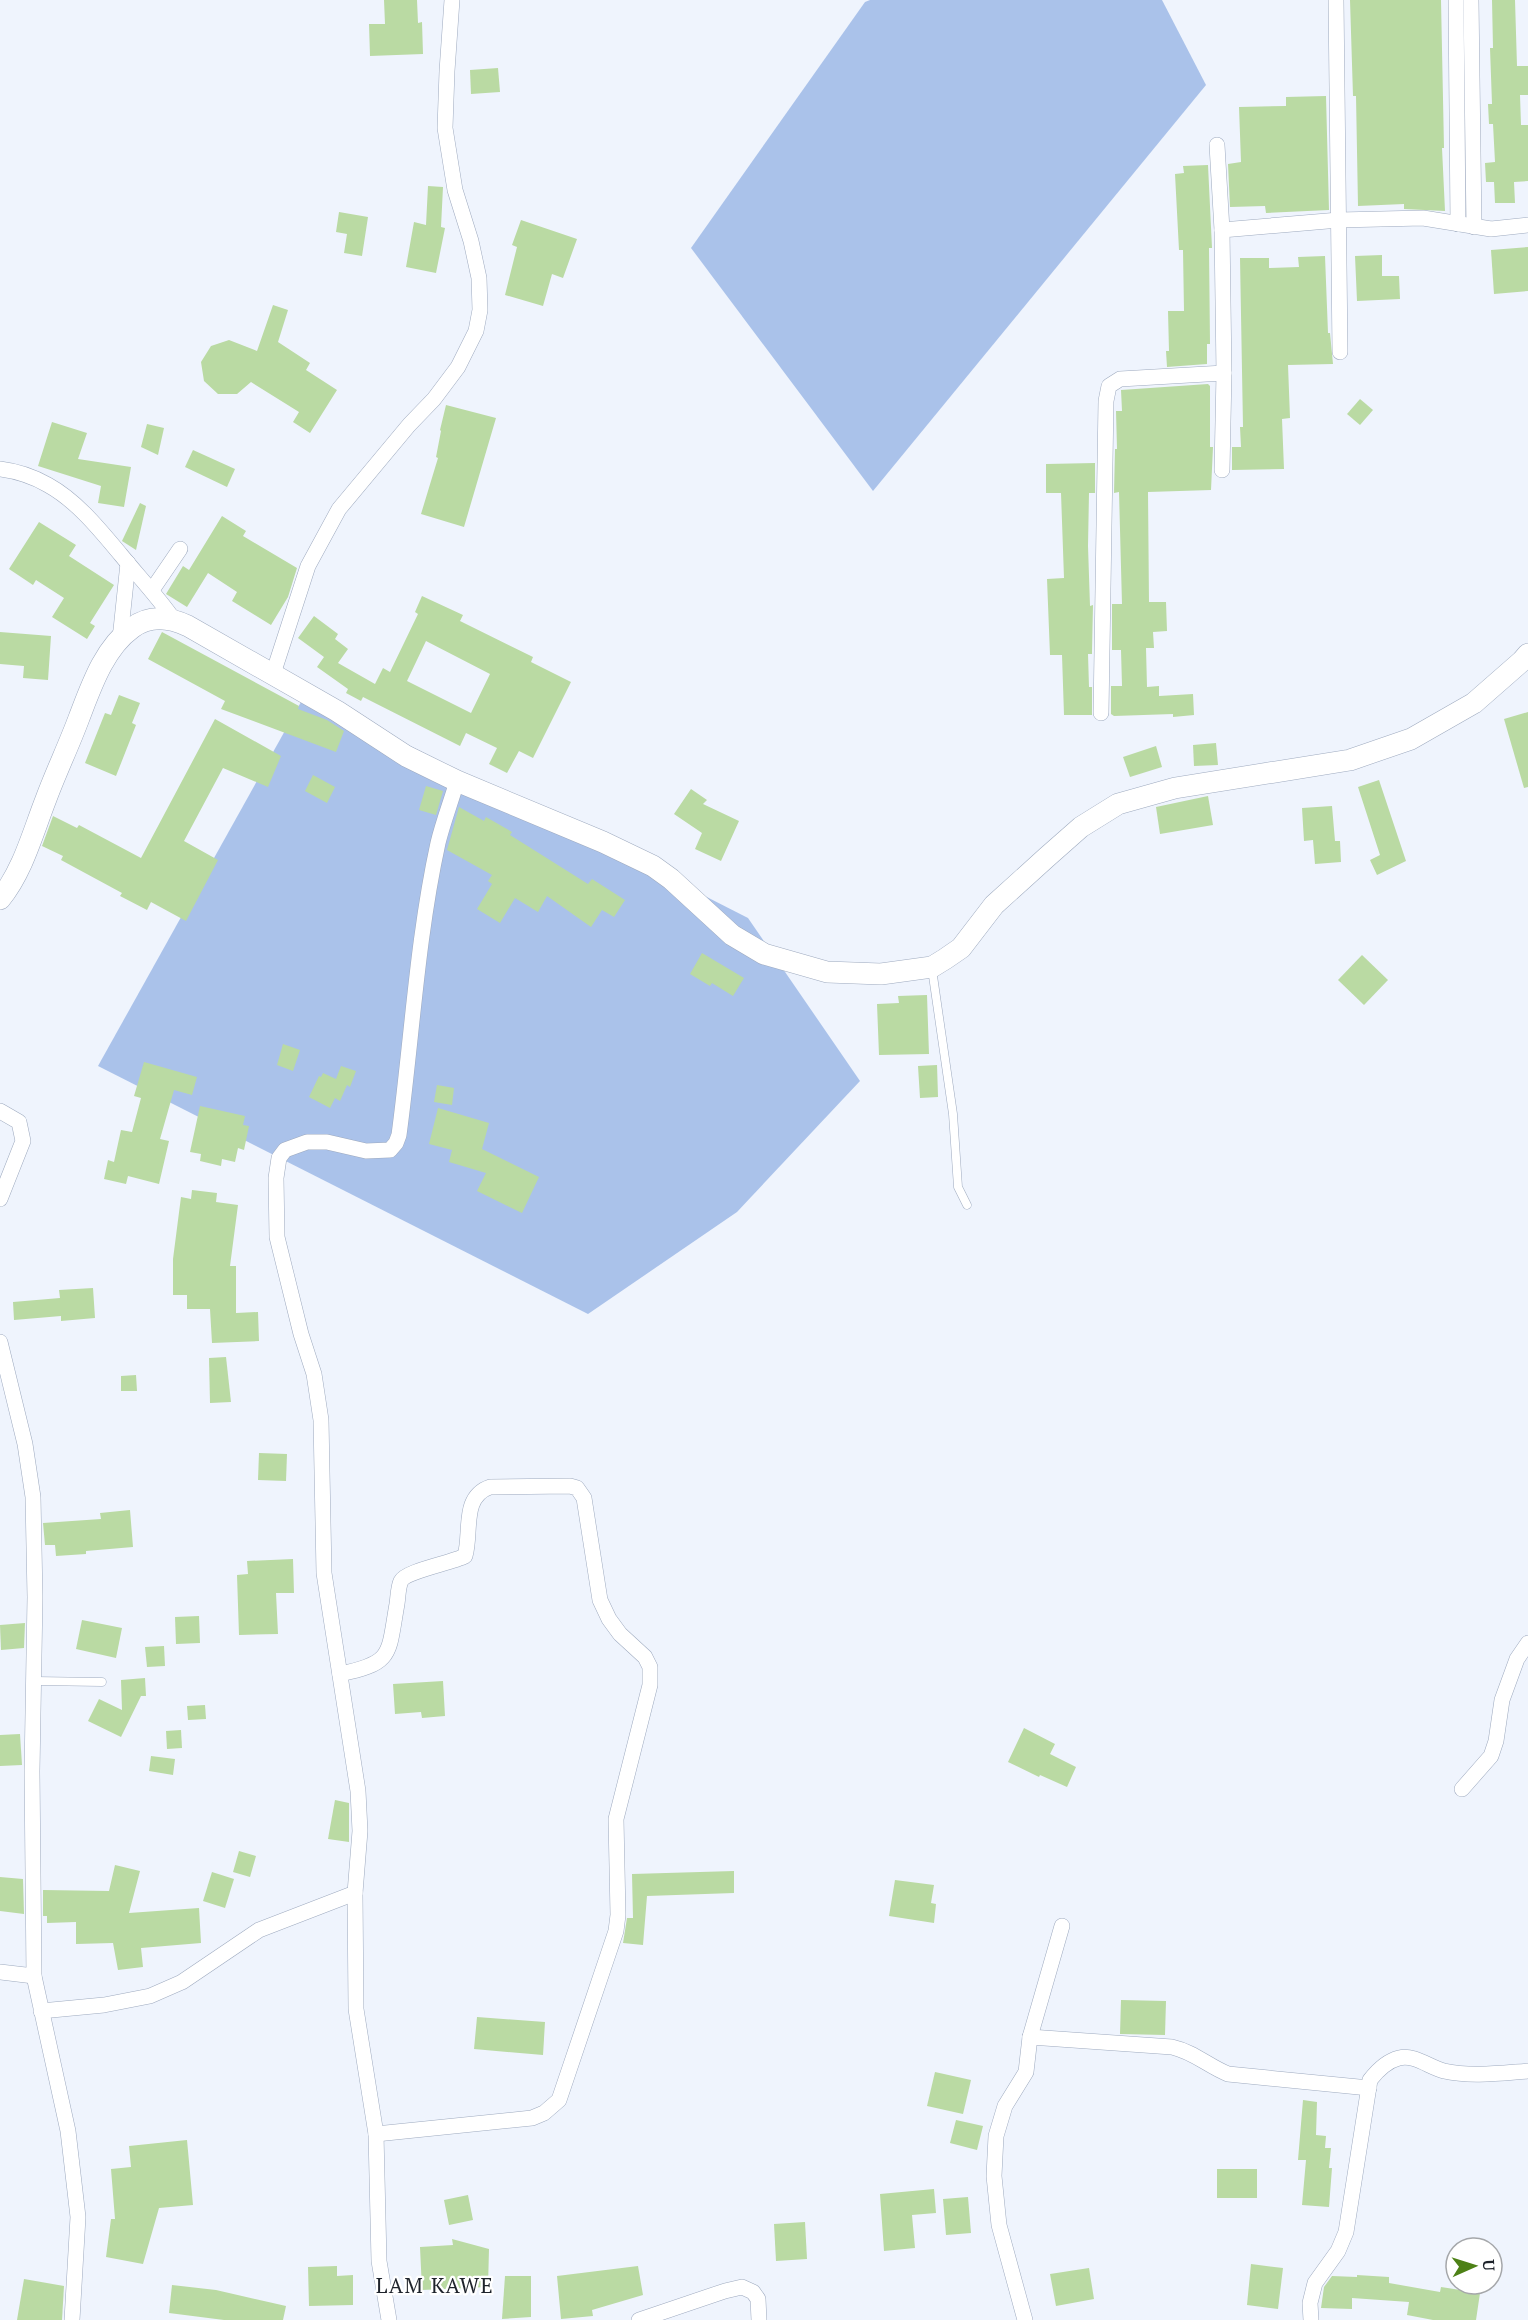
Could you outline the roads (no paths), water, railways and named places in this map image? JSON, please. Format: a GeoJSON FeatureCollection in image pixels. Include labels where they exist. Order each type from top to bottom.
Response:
{"type":"FeatureCollection","features":[{"type":"Feature","properties":{"kind":"main road"},"geometry":{"type":"LineString","coordinates":[[0,899],[8,889],[26,851],[89,691],[107,656],[131,628],[153,618],[174,620],[273,674],[406,756],[457,781],[603,842],[652,866],[671,879],[732,935],[764,954],[827,972],[881,974],[932,967],[961,948],[994,905],[1081,827],[1118,804],[1175,788],[1350,760],[1411,739],[1474,703],[1528,654]]}},
{"type":"Feature","properties":{"kind":"street"},"geometry":{"type":"LineString","coordinates":[[273,674],[308,566],[339,509],[409,425],[434,399],[458,367],[476,331],[480,310],[479,278],[471,241],[454,190],[445,128],[452,0]]}},
{"type":"Feature","properties":{"kind":"street"},"geometry":{"type":"LineString","coordinates":[[1336,0],[1340,351]]}},
{"type":"Feature","properties":{"kind":"street"},"geometry":{"type":"LineString","coordinates":[[1456,0],[1458,224]]}},
{"type":"Feature","properties":{"kind":"street"},"geometry":{"type":"LineString","coordinates":[[1471,0],[1474,228]]}},
{"type":"Feature","properties":{"kind":"street"},"geometry":{"type":"LineString","coordinates":[[1217,145],[1222,230],[1224,373],[1222,470]]}},
{"type":"Feature","properties":{"kind":"street"},"geometry":{"type":"LineString","coordinates":[[1222,230],[1339,220],[1424,218],[1474,228],[1491,229],[1528,225]]}},
{"type":"Feature","properties":{"kind":"street"},"geometry":{"type":"LineString","coordinates":[[1101,713],[1106,401],[1109,386],[1120,379],[1224,373]]}},
{"type":"Feature","properties":{"kind":"street"},"geometry":{"type":"LineString","coordinates":[[0,469],[13,471],[47,484],[67,498],[95,524],[153,590],[174,620]]}},
{"type":"Feature","properties":{"kind":"street"},"geometry":{"type":"LineString","coordinates":[[153,590],[180,549]]}},
{"type":"Feature","properties":{"kind":"street"},"geometry":{"type":"LineString","coordinates":[[120,639],[128,562]]}},
{"type":"Feature","properties":{"kind":"street"},"geometry":{"type":"LineString","coordinates":[[389,2320],[379,2261],[376,2134],[356,2009],[354,1893],[360,1831],[358,1791],[324,1573],[321,1420],[314,1374],[301,1334],[277,1237],[277,1167],[279,1158],[285,1150],[307,1142],[327,1142],[374,1151],[390,1150],[396,1143],[410,1057],[422,931],[438,842],[457,781]]}},
{"type":"Feature","properties":{"kind":"street"},"geometry":{"type":"LineString","coordinates":[[0,1111],[19,1122],[24,1142],[0,1199]]}},
{"type":"Feature","properties":{"kind":"street"},"geometry":{"type":"LineString","coordinates":[[0,1342],[25,1444],[33,1497],[34,1976],[68,2131],[78,2217],[72,2320]]}},
{"type":"Feature","properties":{"kind":"street"},"geometry":{"type":"LineString","coordinates":[[340,1674],[369,1668],[381,1660],[389,1648],[401,1581],[410,1573],[451,1563],[465,1556],[473,1499],[480,1491],[501,1487],[570,1486],[578,1488],[584,1498],[600,1600],[609,1619],[620,1634],[645,1657],[650,1667],[650,1685],[616,1819],[618,1916],[616,1931],[559,2100],[544,2114],[532,2118],[376,2134]]}},
{"type":"Feature","properties":{"kind":"street"},"geometry":{"type":"LineString","coordinates":[[1462,1790],[1491,1756],[1496,1741],[1502,1700],[1517,1659],[1528,1643]]}},
{"type":"Feature","properties":{"kind":"street"},"geometry":{"type":"LineString","coordinates":[[41,2010],[104,2005],[150,1996],[182,1982],[260,1930],[354,1893]]}},
{"type":"Feature","properties":{"kind":"street"},"geometry":{"type":"LineString","coordinates":[[1025,2320],[999,2224],[994,2176],[996,2136],[1005,2106],[1026,2072],[1030,2037],[1062,1926]]}},
{"type":"Feature","properties":{"kind":"street"},"geometry":{"type":"LineString","coordinates":[[0,1972],[34,1976]]}},
{"type":"Feature","properties":{"kind":"street"},"geometry":{"type":"LineString","coordinates":[[1030,2037],[1172,2047],[1188,2050],[1215,2069],[1228,2074],[1369,2088]]}},
{"type":"Feature","properties":{"kind":"street"},"geometry":{"type":"LineString","coordinates":[[1311,2320],[1311,2303],[1315,2283],[1338,2251],[1346,2232],[1370,2080],[1379,2069],[1398,2058],[1408,2057],[1444,2071],[1478,2074],[1528,2071]]}},
{"type":"Feature","properties":{"kind":"street"},"geometry":{"type":"LineString","coordinates":[[639,2320],[742,2287],[753,2292],[758,2299],[759,2320]]}},
{"type":"Feature","properties":{"kind":"lane"},"geometry":{"type":"LineString","coordinates":[[932,967],[953,1114],[958,1187],[967,1205]]}},
{"type":"Feature","properties":{"kind":"lane"},"geometry":{"type":"LineString","coordinates":[[34,1681],[102,1682]]}},
{"type":"Feature","properties":{"kind":"district","name":"LAM KAWE"},"geometry":{"type":"Point","coordinates":[435,2286]}}]}
